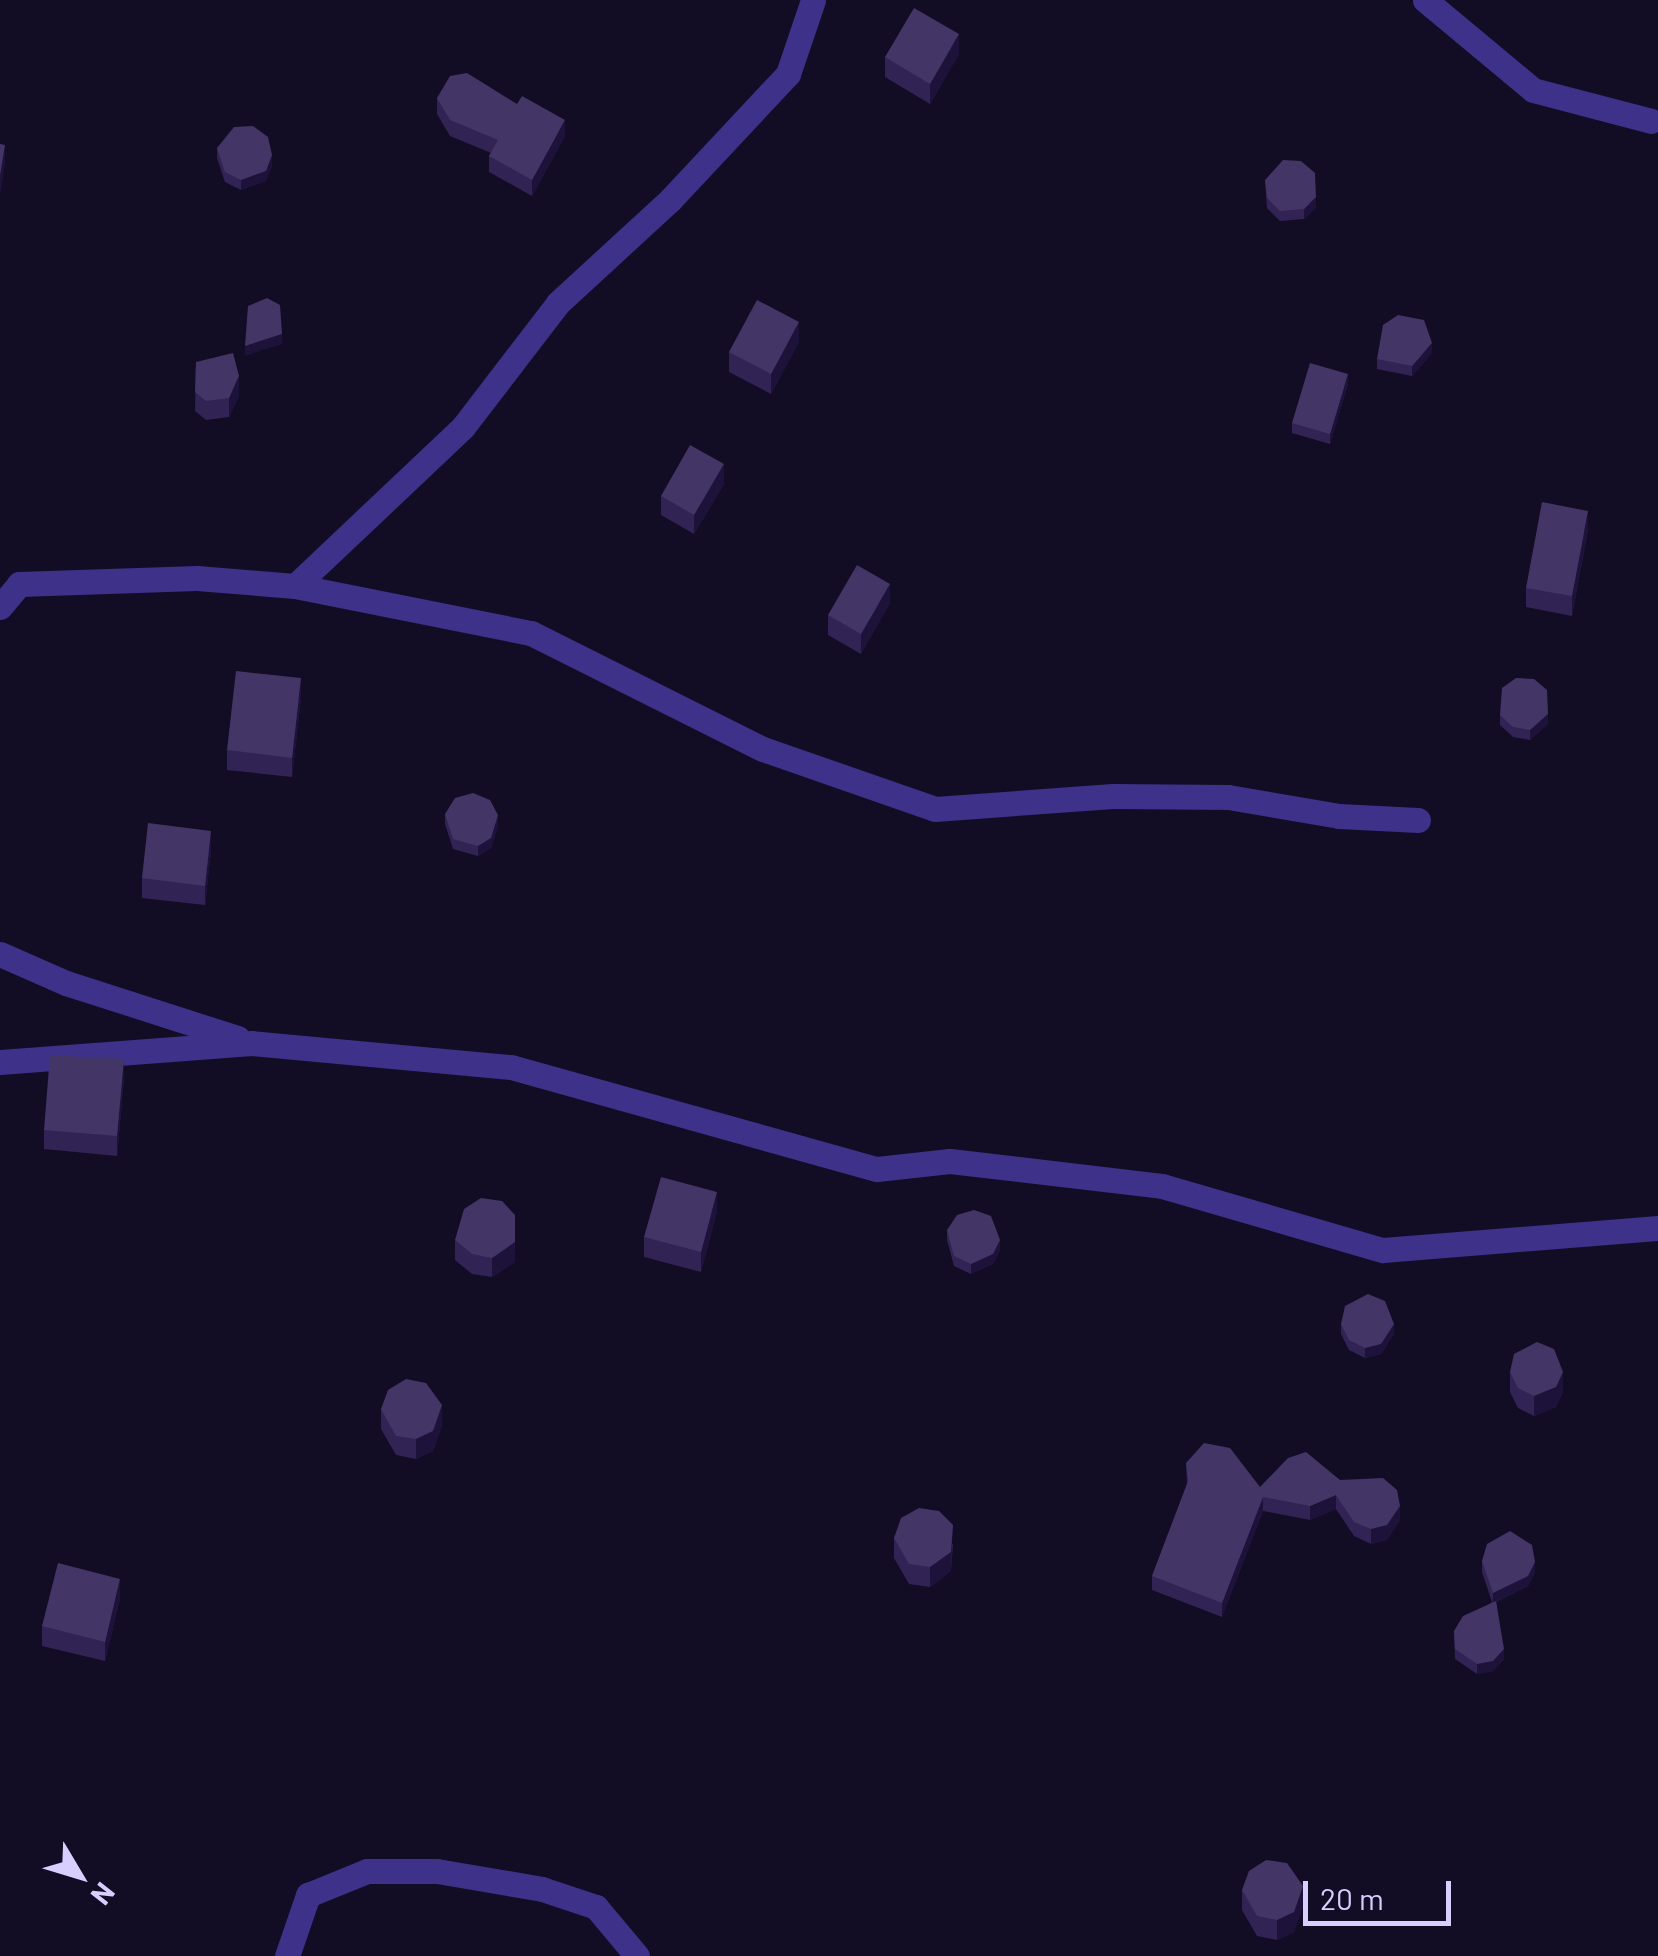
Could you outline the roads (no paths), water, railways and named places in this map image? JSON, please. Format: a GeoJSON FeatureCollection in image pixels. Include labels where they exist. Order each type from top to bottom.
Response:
{"type":"FeatureCollection","features":[{"type":"Feature","properties":{"kind":"street"},"geometry":{"type":"LineString","coordinates":[[296,586],[463,426],[558,303],[670,200],[788,74],[813,0]]}},
{"type":"Feature","properties":{"kind":"street"},"geometry":{"type":"LineString","coordinates":[[1425,0],[1534,90],[1651,121]]}},
{"type":"Feature","properties":{"kind":"street"},"geometry":{"type":"LineString","coordinates":[[0,607],[19,584],[197,578],[296,586],[530,633],[763,749],[935,808],[1112,796],[1228,797],[1339,816],[1418,820]]}},
{"type":"Feature","properties":{"kind":"street"},"geometry":{"type":"LineString","coordinates":[[0,954],[66,983],[251,1043]]}},
{"type":"Feature","properties":{"kind":"street"},"geometry":{"type":"LineString","coordinates":[[0,1062],[251,1043],[511,1067],[877,1169],[950,1161],[1162,1186],[1382,1250],[1658,1228]]}},
{"type":"Feature","properties":{"kind":"street"},"geometry":{"type":"LineString","coordinates":[[287,1956],[308,1895],[367,1871],[437,1871],[542,1889],[596,1907],[636,1956]]}}]}
